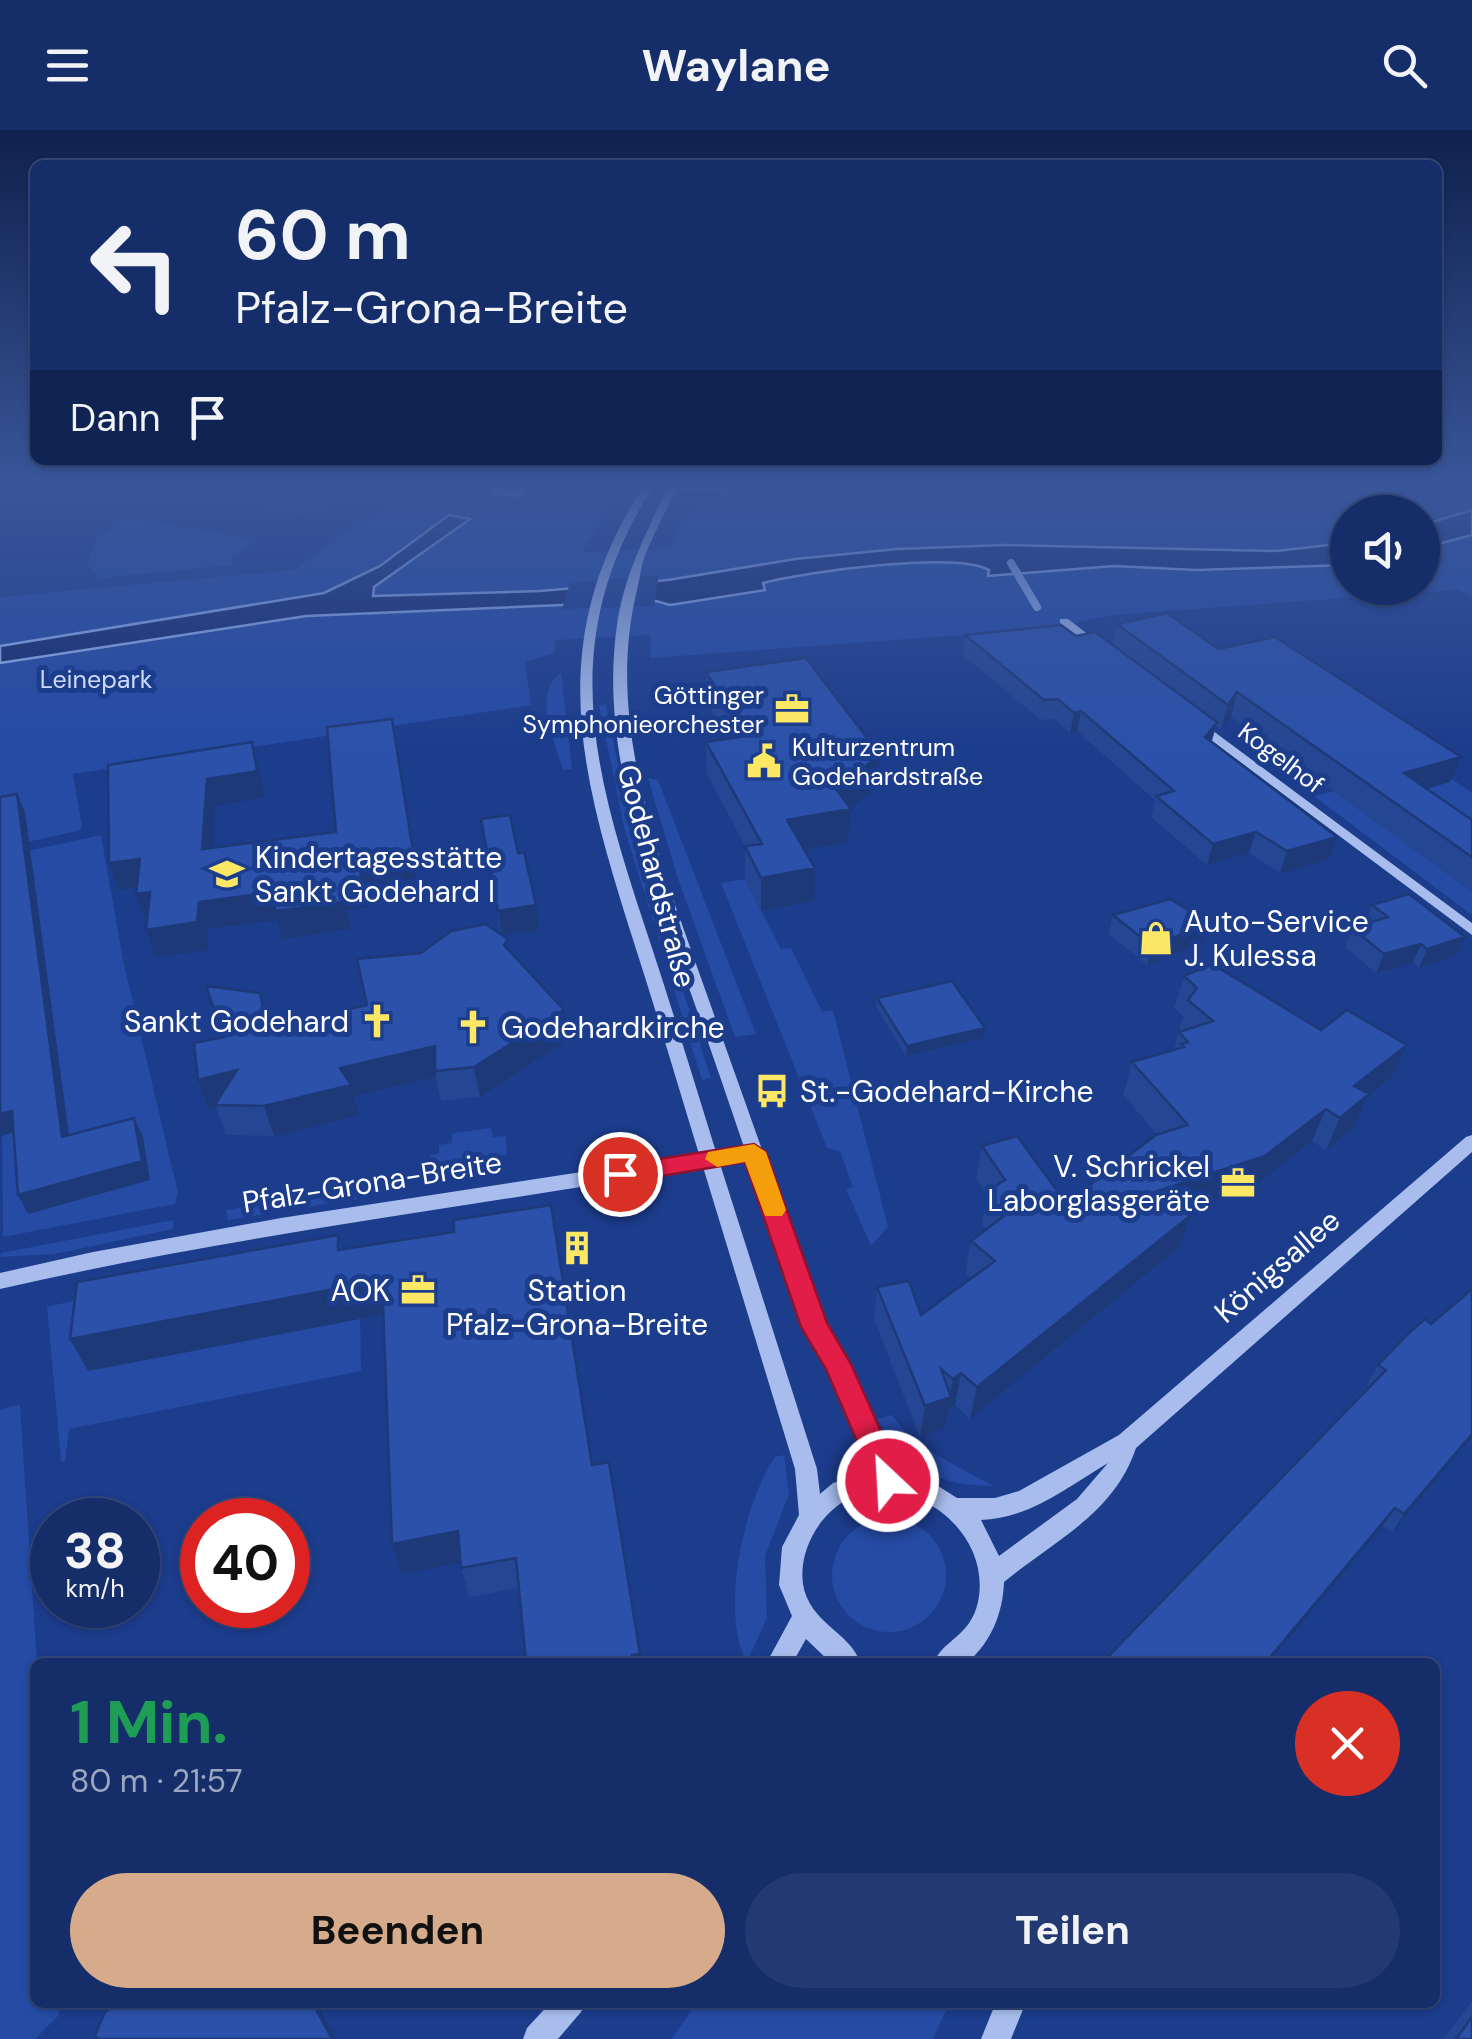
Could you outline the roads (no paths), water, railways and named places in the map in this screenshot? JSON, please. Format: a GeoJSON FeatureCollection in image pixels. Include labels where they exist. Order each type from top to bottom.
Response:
{"type":"FeatureCollection","features":[{"type":"Feature","properties":{"kind":"street","name":"Godehardstraße"},"geometry":{"type":"LineString","coordinates":[[603,576],[594,606],[585,703],[596,771],[626,890],[806,1470],[810,1513]]}},
{"type":"Feature","properties":{"kind":"street","name":"Godehardstraße"},"geometry":{"type":"LineString","coordinates":[[630,576],[618,648],[627,770],[661,885],[815,1327],[837,1364],[888,1481]]}},
{"type":"Feature","properties":{"kind":"street"},"geometry":{"type":"LineString","coordinates":[[1064,621],[1111,657]]}},
{"type":"Feature","properties":{"kind":"street","name":"Kogelhof"},"geometry":{"type":"LineString","coordinates":[[1189,716],[1472,930]]}},
{"type":"Feature","properties":{"kind":"street","name":"Königsallee"},"geometry":{"type":"LineString","coordinates":[[956,1509],[998,1508],[1023,1499],[1095,1456],[1127,1442],[1472,1142]]}},
{"type":"Feature","properties":{"kind":"street","name":"Pfalz-Grona-Breite"},"geometry":{"type":"LineString","coordinates":[[0,1281],[97,1257],[237,1233],[754,1152]]}},
{"type":"Feature","properties":{"kind":"street","name":"Königsallee"},"geometry":{"type":"LineString","coordinates":[[992,1578],[1022,1551],[1054,1532],[1112,1477],[1127,1442]]}},
{"type":"Feature","properties":{"kind":"street"},"geometry":{"type":"LineString","coordinates":[[843,1658],[815,1637],[803,1620],[789,1582],[792,1545],[810,1513],[836,1492],[888,1481],[924,1489],[956,1509],[980,1540],[992,1578],[992,1597],[979,1633],[954,1658]]}},
{"type":"Feature","properties":{"kind":"street"},"geometry":{"type":"LineString","coordinates":[[781,1658],[803,1620]]}},
{"type":"Feature","properties":{"kind":"street"},"geometry":{"type":"LineString","coordinates":[[538,2039],[566,2008]]}},
{"type":"Feature","properties":{"kind":"street"},"geometry":{"type":"LineString","coordinates":[[996,2039],[1009,2008]]}},
{"type":"Feature","properties":{"kind":"waterway"},"geometry":{"type":"LineString","coordinates":[[1019,576],[1037,607]]}},
{"type":"Feature","properties":{"kind":"place","name":"Göttinger Symphonieorchester"},"geometry":{"type":"Point","coordinates":[792,709]}},
{"type":"Feature","properties":{"kind":"place","name":"Kulturzentrum Godehardstraße"},"geometry":{"type":"Point","coordinates":[764,761]}},
{"type":"Feature","properties":{"kind":"place","name":"Kindertagesstätte Sankt Godehard I"},"geometry":{"type":"Point","coordinates":[227,874]}},
{"type":"Feature","properties":{"kind":"place","name":"Auto-Service J. Kulessa"},"geometry":{"type":"Point","coordinates":[1156,938]}},
{"type":"Feature","properties":{"kind":"place","name":"Sankt Godehard"},"geometry":{"type":"Point","coordinates":[377,1021]}},
{"type":"Feature","properties":{"kind":"place","name":"Godehardkirche"},"geometry":{"type":"Point","coordinates":[473,1027]}},
{"type":"Feature","properties":{"kind":"place","name":"St.-Godehard-Kirche"},"geometry":{"type":"Point","coordinates":[772,1091]}},
{"type":"Feature","properties":{"kind":"place","name":"V. Schrickel Laborglasgeräte"},"geometry":{"type":"Point","coordinates":[1238,1183]}},
{"type":"Feature","properties":{"kind":"place","name":"Station Pfalz-Grona-Breite"},"geometry":{"type":"Point","coordinates":[577,1248]}},
{"type":"Feature","properties":{"kind":"place","name":"AOK"},"geometry":{"type":"Point","coordinates":[418,1290]}},
{"type":"Feature","properties":{"kind":"park label","name":"Leinepark"},"geometry":{"type":"Point","coordinates":[96,679]}}]}
